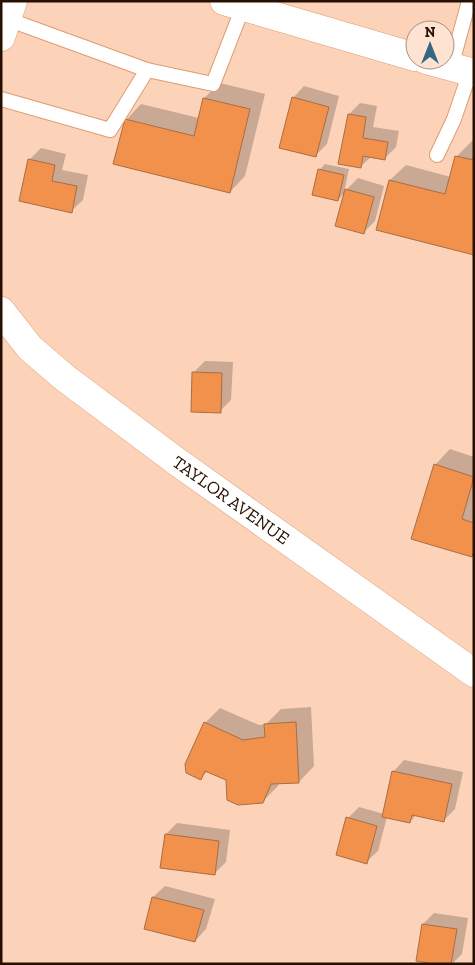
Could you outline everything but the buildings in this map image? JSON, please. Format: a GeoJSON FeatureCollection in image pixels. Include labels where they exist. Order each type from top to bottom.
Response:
{"type":"FeatureCollection","features":[{"type":"Feature","properties":{"kind":"street"},"geometry":{"type":"LineString","coordinates":[[234,4],[405,54]]}},
{"type":"Feature","properties":{"kind":"street","name":"TAYLOR AVENUE"},"geometry":{"type":"LineString","coordinates":[[1,311],[30,348],[65,378],[176,461],[474,673]]}},
{"type":"Feature","properties":{"kind":"lane"},"geometry":{"type":"LineString","coordinates":[[455,68],[469,1]]}},
{"type":"Feature","properties":{"kind":"lane"},"geometry":{"type":"LineString","coordinates":[[7,19],[147,70],[213,84],[234,4]]}},
{"type":"Feature","properties":{"kind":"lane"},"geometry":{"type":"LineString","coordinates":[[1,99],[110,130],[147,70]]}},
{"type":"Feature","properties":{"kind":"lane"},"geometry":{"type":"LineString","coordinates":[[437,155],[454,119],[455,70]]}}]}
